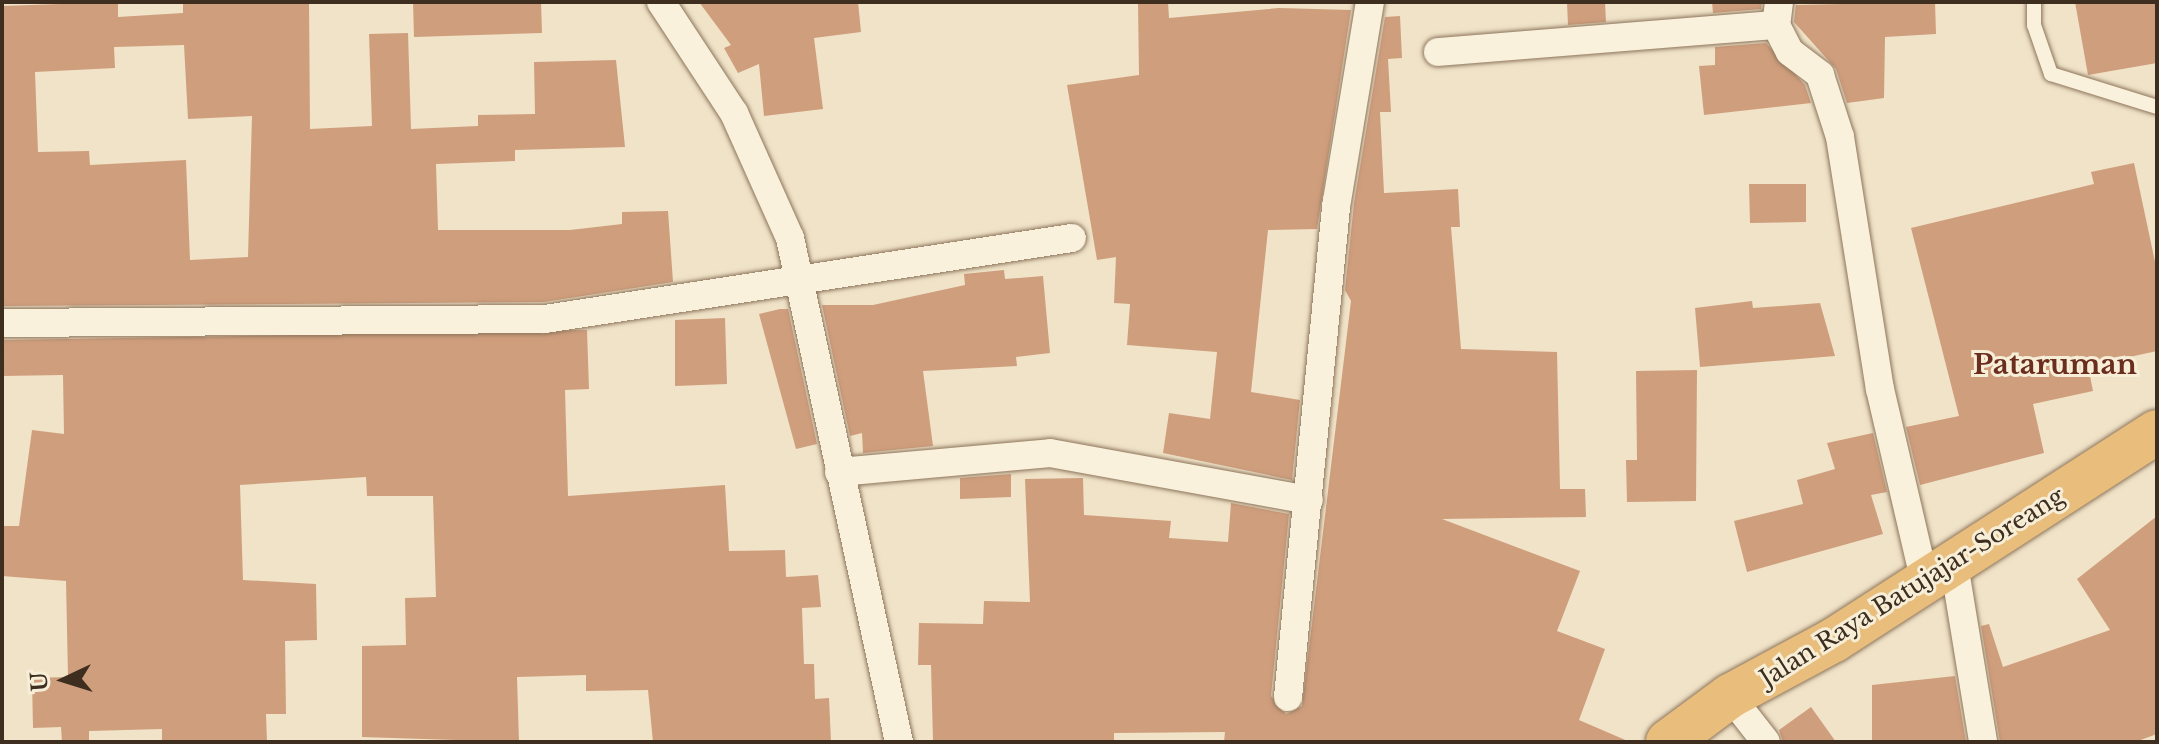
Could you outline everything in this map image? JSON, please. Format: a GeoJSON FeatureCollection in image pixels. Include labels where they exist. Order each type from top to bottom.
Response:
{"type":"FeatureCollection","features":[{"type":"Feature","properties":{"kind":"highway","name":"Jalan Raya Batujajar-Soreang"},"geometry":{"type":"LineString","coordinates":[[1668,742],[1730,696],[1940,573],[2157,432]]}},
{"type":"Feature","properties":{"kind":"street"},"geometry":{"type":"LineString","coordinates":[[661,2],[763,170],[801,283],[899,742]]}},
{"type":"Feature","properties":{"kind":"street"},"geometry":{"type":"LineString","coordinates":[[1288,697],[1337,201],[1357,48],[1370,2]]}},
{"type":"Feature","properties":{"kind":"street"},"geometry":{"type":"LineString","coordinates":[[1438,52],[1778,13],[1790,52],[1820,75],[1840,137],[1880,389],[1940,573],[1983,742]]}},
{"type":"Feature","properties":{"kind":"street"},"geometry":{"type":"LineString","coordinates":[[2,323],[545,319],[801,283],[1072,238]]}},
{"type":"Feature","properties":{"kind":"street"},"geometry":{"type":"LineString","coordinates":[[839,472],[1050,453],[1309,500]]}},
{"type":"Feature","properties":{"kind":"street"},"geometry":{"type":"LineString","coordinates":[[1730,696],[1766,742]]}},
{"type":"Feature","properties":{"kind":"lane"},"geometry":{"type":"LineString","coordinates":[[2034,2],[2034,25],[2051,74],[2157,107]]}},
{"type":"Feature","properties":{"kind":"building"},"geometry":{"type":"Polygon","coordinates":[[[118,2],[118,17],[183,13],[183,4],[309,2],[310,129],[372,126],[369,34],[408,33],[411,129],[478,126],[478,115],[535,114],[534,62],[616,60],[625,147],[515,150],[515,161],[436,164],[438,230],[570,230],[622,224],[622,212],[668,211],[673,282],[544,302],[2,306],[2,6],[118,2]],[[184,45],[114,47],[115,68],[35,72],[38,152],[89,151],[90,165],[186,160],[190,260],[248,257],[252,116],[188,119],[184,45]]]}},
{"type":"Feature","properties":{"kind":"building"},"geometry":{"type":"Polygon","coordinates":[[[413,2],[541,2],[542,33],[414,37],[413,2]]]}},
{"type":"Feature","properties":{"kind":"building"},"geometry":{"type":"Polygon","coordinates":[[[699,2],[858,2],[861,32],[814,38],[823,109],[764,116],[759,64],[738,73],[724,48],[731,45],[699,2]]]}},
{"type":"Feature","properties":{"kind":"building"},"geometry":{"type":"Polygon","coordinates":[[[1138,2],[1168,2],[1169,18],[1279,8],[1351,10],[1317,229],[1268,230],[1251,392],[1300,400],[1292,480],[1163,453],[1169,413],[1210,419],[1217,352],[1127,345],[1130,304],[1114,303],[1116,257],[1097,260],[1067,85],[1139,75],[1138,2]]]}},
{"type":"Feature","properties":{"kind":"building"},"geometry":{"type":"Polygon","coordinates":[[[1567,2],[1605,2],[1606,22],[1568,25],[1567,2]]]}},
{"type":"Feature","properties":{"kind":"building"},"geometry":{"type":"Polygon","coordinates":[[[1712,2],[1762,2],[1761,9],[1713,13],[1712,2]]]}},
{"type":"Feature","properties":{"kind":"building"},"geometry":{"type":"Polygon","coordinates":[[[1935,2],[1936,34],[1885,37],[1884,98],[1847,103],[1836,69],[1794,22],[1796,5],[1935,2]]]}},
{"type":"Feature","properties":{"kind":"building"},"geometry":{"type":"Polygon","coordinates":[[[2075,2],[2157,2],[2157,63],[2088,75],[2075,2]]]}},
{"type":"Feature","properties":{"kind":"building"},"geometry":{"type":"Polygon","coordinates":[[[1400,16],[1402,58],[1388,59],[1391,112],[1380,112],[1384,193],[1458,189],[1460,227],[1451,227],[1461,349],[1557,352],[1560,489],[1585,489],[1586,517],[1442,519],[1580,571],[1557,631],[1605,649],[1579,720],[1630,742],[1224,742],[1225,732],[1114,733],[1114,742],[933,741],[931,665],[918,665],[919,623],[983,624],[984,601],[1030,602],[1025,479],[1083,478],[1084,515],[1171,521],[1169,538],[1228,542],[1231,503],[1289,514],[1271,696],[1286,714],[1302,706],[1351,301],[1345,290],[1354,203],[1385,17],[1400,16]]]}},
{"type":"Feature","properties":{"kind":"building"},"geometry":{"type":"Polygon","coordinates":[[[1766,43],[1805,85],[1811,103],[1704,115],[1699,66],[1715,65],[1715,47],[1766,43]]]}},
{"type":"Feature","properties":{"kind":"building"},"geometry":{"type":"Polygon","coordinates":[[[2134,163],[2157,271],[2157,351],[2088,366],[2093,391],[2033,404],[2044,453],[1920,485],[1906,427],[1959,416],[1911,228],[2094,184],[2091,172],[2134,163]]]}},
{"type":"Feature","properties":{"kind":"building"},"geometry":{"type":"Polygon","coordinates":[[[1749,184],[1806,184],[1806,222],[1750,223],[1749,184]]]}},
{"type":"Feature","properties":{"kind":"building"},"geometry":{"type":"Polygon","coordinates":[[[1004,270],[1005,279],[1043,276],[1050,353],[1016,357],[1017,366],[923,371],[933,446],[863,453],[862,433],[850,436],[822,305],[873,305],[965,285],[964,274],[1004,270]]]}},
{"type":"Feature","properties":{"kind":"building"},"geometry":{"type":"Polygon","coordinates":[[[1752,301],[1753,308],[1820,303],[1835,356],[1700,367],[1695,308],[1752,301]]]}},
{"type":"Feature","properties":{"kind":"building"},"geometry":{"type":"Polygon","coordinates":[[[788,309],[817,444],[796,449],[759,314],[788,309]]]}},
{"type":"Feature","properties":{"kind":"building"},"geometry":{"type":"Polygon","coordinates":[[[725,318],[727,384],[675,386],[675,320],[725,318]]]}},
{"type":"Feature","properties":{"kind":"building"},"geometry":{"type":"Polygon","coordinates":[[[587,330],[589,389],[565,390],[568,496],[725,485],[729,551],[785,550],[786,577],[818,575],[821,607],[802,608],[804,664],[814,664],[815,699],[829,698],[831,742],[653,742],[648,690],[586,691],[586,675],[517,677],[519,742],[362,737],[362,646],[406,645],[405,598],[436,597],[433,496],[367,496],[366,477],[240,485],[243,580],[316,584],[317,640],[285,641],[286,714],[266,714],[267,742],[162,742],[162,729],[89,731],[89,742],[62,742],[61,727],[33,728],[32,678],[68,677],[66,581],[2,576],[2,526],[19,526],[32,430],[64,434],[63,375],[2,376],[2,340],[587,330]]]}},
{"type":"Feature","properties":{"kind":"building"},"geometry":{"type":"Polygon","coordinates":[[[1697,370],[1696,501],[1627,502],[1626,460],[1637,460],[1636,371],[1697,370]]]}},
{"type":"Feature","properties":{"kind":"building"},"geometry":{"type":"Polygon","coordinates":[[[1873,433],[1887,492],[1871,495],[1883,534],[1747,572],[1734,521],[1803,504],[1797,480],[1835,469],[1827,443],[1873,433]]]}},
{"type":"Feature","properties":{"kind":"building"},"geometry":{"type":"Polygon","coordinates":[[[1011,474],[1011,497],[960,499],[960,478],[1011,474]]]}},
{"type":"Feature","properties":{"kind":"building"},"geometry":{"type":"Polygon","coordinates":[[[2157,516],[2157,734],[2135,742],[2000,742],[1981,626],[1989,624],[2003,667],[2110,630],[2077,579],[2157,516]]]}},
{"type":"Feature","properties":{"kind":"building"},"geometry":{"type":"Polygon","coordinates":[[[1955,676],[1966,742],[1872,742],[1872,685],[1955,676]]]}},
{"type":"Feature","properties":{"kind":"building"},"geometry":{"type":"Polygon","coordinates":[[[1811,707],[1836,742],[1783,742],[1779,730],[1811,707]]]}},
{"type":"Feature","properties":{"kind":"district","name":"Pataruman"},"geometry":{"type":"Point","coordinates":[2055,365]}}]}
